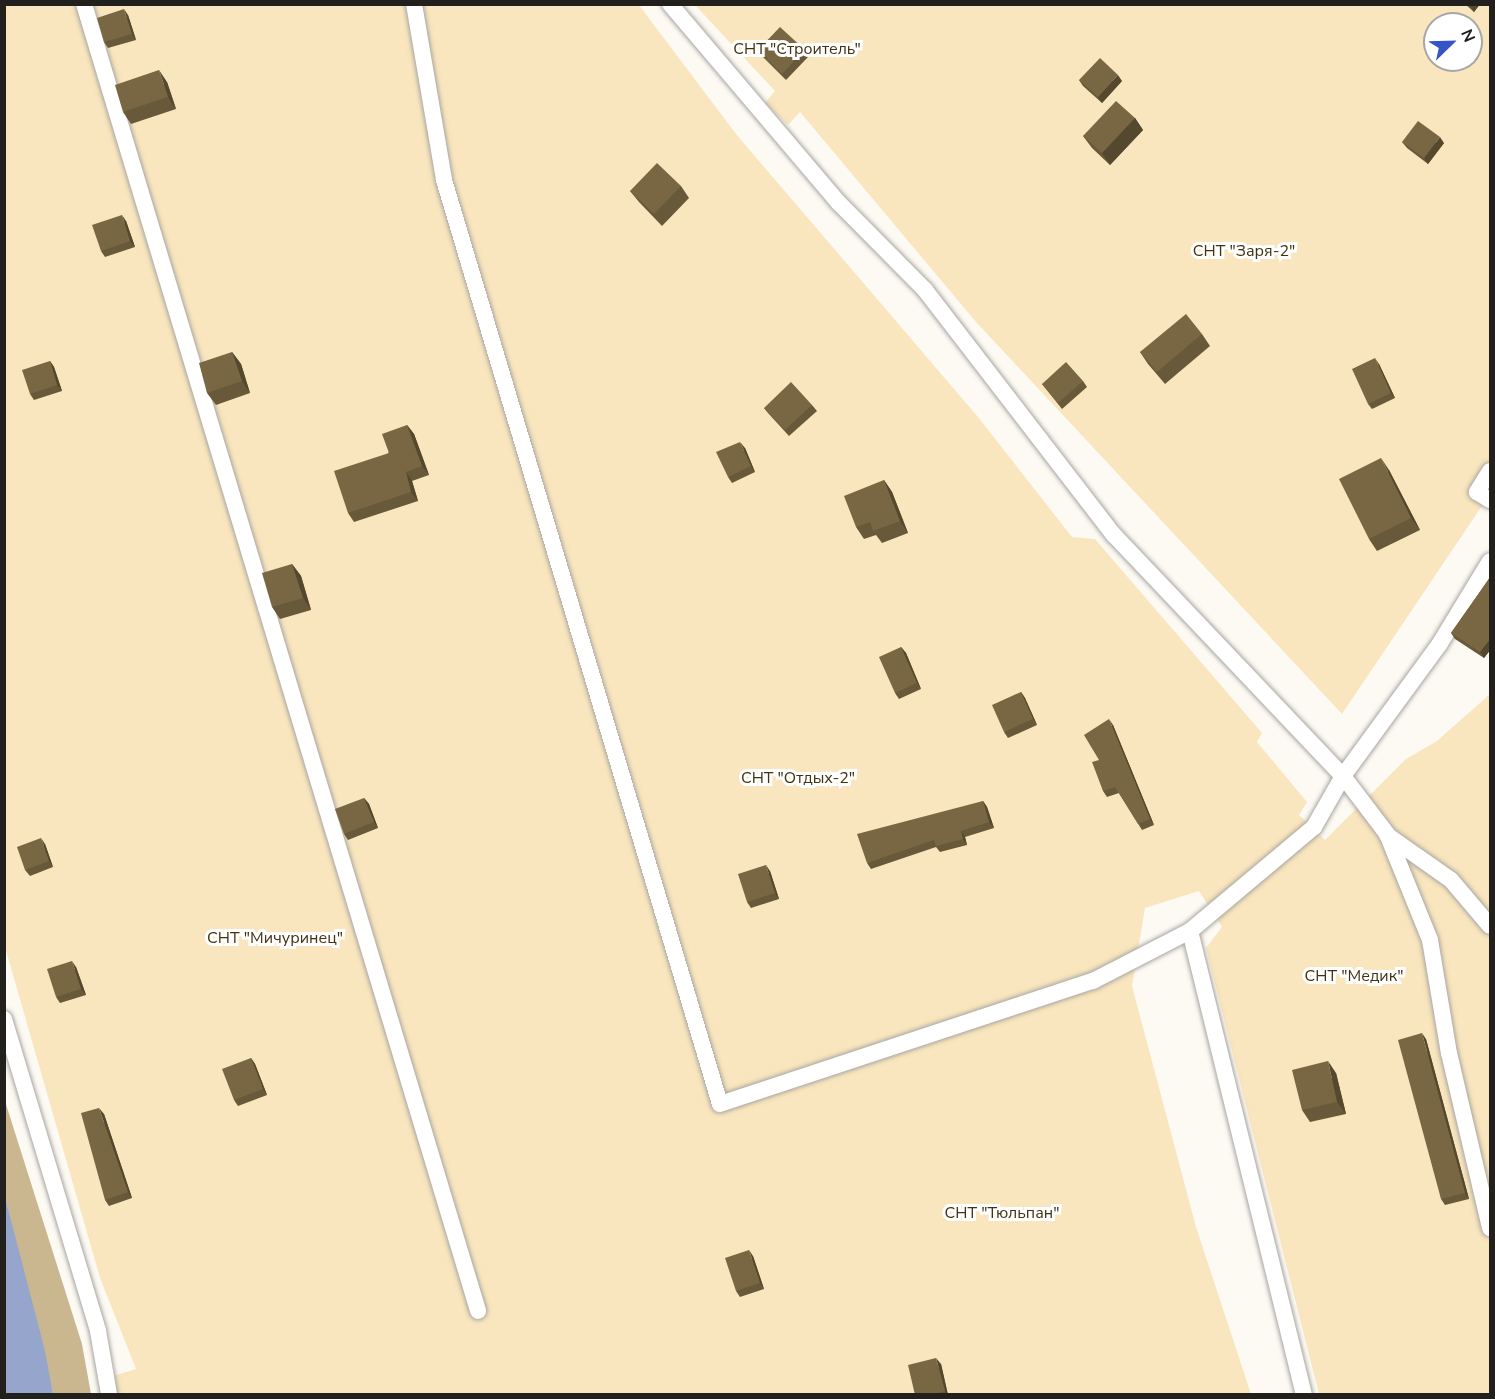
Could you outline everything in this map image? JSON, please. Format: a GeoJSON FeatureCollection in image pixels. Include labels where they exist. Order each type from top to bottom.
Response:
{"type":"FeatureCollection","features":[{"type":"Feature","properties":{"kind":"lane"},"geometry":{"type":"LineString","coordinates":[[84,4],[478,1311]]}},
{"type":"Feature","properties":{"kind":"lane"},"geometry":{"type":"LineString","coordinates":[[414,4],[444,180],[720,1104],[1093,981],[1190,931],[1314,827],[1343,776],[1439,645],[1491,561]]}},
{"type":"Feature","properties":{"kind":"lane"},"geometry":{"type":"LineString","coordinates":[[670,4],[839,203],[925,290],[1114,535],[1343,776],[1387,834],[1430,940],[1449,1053],[1491,1228]]}},
{"type":"Feature","properties":{"kind":"lane"},"geometry":{"type":"LineString","coordinates":[[1491,471],[1478,492],[1491,500]]}},
{"type":"Feature","properties":{"kind":"lane"},"geometry":{"type":"LineString","coordinates":[[1387,834],[1451,880],[1491,926]]}},
{"type":"Feature","properties":{"kind":"lane"},"geometry":{"type":"LineString","coordinates":[[1190,931],[1304,1395]]}},
{"type":"Feature","properties":{"kind":"lane"},"geometry":{"type":"LineString","coordinates":[[4,1018],[98,1330],[109,1395]]}},
{"type":"Feature","properties":{"kind":"green space"},"geometry":{"type":"Polygon","coordinates":[[[4,5],[639,5],[736,134],[978,417],[1072,537],[1095,539],[1262,733],[1257,742],[1307,802],[1299,815],[1325,840],[1406,759],[1437,741],[1490,694],[1490,1394],[1319,1394],[1206,948],[1222,927],[1199,891],[1145,908],[1132,986],[1196,1227],[1251,1394],[115,1394],[110,1377],[136,1369],[100,1278],[5,947],[4,5]]]}},
{"type":"Feature","properties":{"kind":"green space","name":"СНТ \"Заря-2\""},"geometry":{"type":"Polygon","coordinates":[[[695,5],[1490,5],[1490,494],[1342,714],[976,322],[800,112],[788,125],[765,103],[775,91],[695,5]]]}},
{"type":"Feature","properties":{"kind":"shaded area"},"geometry":{"type":"Polygon","coordinates":[[[4,1098],[82,1344],[91,1394],[53,1394],[5,1197],[4,1098]]]}},
{"type":"Feature","properties":{"kind":"water"},"geometry":{"type":"Polygon","coordinates":[[[5,1197],[45,1351],[53,1394],[5,1394],[5,1197]]]}},
{"type":"Feature","properties":{"kind":"building"},"geometry":{"type":"Polygon","coordinates":[[[124,9],[132,34],[104,42],[97,18],[124,9]]]}},
{"type":"Feature","properties":{"kind":"building"},"geometry":{"type":"Polygon","coordinates":[[[780,27],[805,50],[782,74],[758,50],[780,27]]]}},
{"type":"Feature","properties":{"kind":"building"},"geometry":{"type":"Polygon","coordinates":[[[1100,58],[1118,75],[1098,97],[1079,80],[1100,58]]]}},
{"type":"Feature","properties":{"kind":"building"},"geometry":{"type":"Polygon","coordinates":[[[159,70],[168,97],[123,112],[115,85],[159,70]]]}},
{"type":"Feature","properties":{"kind":"building"},"geometry":{"type":"Polygon","coordinates":[[[1116,101],[1135,118],[1102,153],[1083,136],[1116,101]]]}},
{"type":"Feature","properties":{"kind":"building"},"geometry":{"type":"Polygon","coordinates":[[[1418,121],[1440,137],[1424,158],[1402,142],[1418,121]]]}},
{"type":"Feature","properties":{"kind":"building"},"geometry":{"type":"Polygon","coordinates":[[[657,163],[681,186],[654,214],[630,191],[657,163]]]}},
{"type":"Feature","properties":{"kind":"building"},"geometry":{"type":"Polygon","coordinates":[[[122,215],[130,241],[101,251],[92,225],[122,215]]]}},
{"type":"Feature","properties":{"kind":"building"},"geometry":{"type":"Polygon","coordinates":[[[1186,314],[1202,334],[1157,372],[1140,352],[1186,314]]]}},
{"type":"Feature","properties":{"kind":"building"},"geometry":{"type":"Polygon","coordinates":[[[232,352],[242,381],[207,393],[199,363],[232,352]]]}},
{"type":"Feature","properties":{"kind":"building"},"geometry":{"type":"Polygon","coordinates":[[[1375,358],[1391,393],[1368,404],[1352,369],[1375,358]]]}},
{"type":"Feature","properties":{"kind":"building"},"geometry":{"type":"Polygon","coordinates":[[[50,361],[57,385],[30,394],[22,370],[50,361]]]}},
{"type":"Feature","properties":{"kind":"building"},"geometry":{"type":"Polygon","coordinates":[[[1066,362],[1083,381],[1058,403],[1042,384],[1066,362]]]}},
{"type":"Feature","properties":{"kind":"building"},"geometry":{"type":"Polygon","coordinates":[[[791,382],[812,405],[785,430],[764,408],[791,382]]]}},
{"type":"Feature","properties":{"kind":"building"},"geometry":{"type":"Polygon","coordinates":[[[407,425],[422,466],[406,472],[411,492],[348,513],[334,471],[389,453],[382,434],[407,425]]]}},
{"type":"Feature","properties":{"kind":"building"},"geometry":{"type":"Polygon","coordinates":[[[740,442],[751,466],[728,477],[716,452],[740,442]]]}},
{"type":"Feature","properties":{"kind":"building"},"geometry":{"type":"Polygon","coordinates":[[[1381,458],[1411,518],[1369,539],[1339,479],[1381,458]]]}},
{"type":"Feature","properties":{"kind":"building"},"geometry":{"type":"Polygon","coordinates":[[[884,480],[900,521],[873,531],[870,522],[856,527],[844,496],[884,480]]]}},
{"type":"Feature","properties":{"kind":"building"},"geometry":{"type":"Polygon","coordinates":[[[292,564],[303,598],[272,607],[262,573],[292,564]]]}},
{"type":"Feature","properties":{"kind":"building"},"geometry":{"type":"Polygon","coordinates":[[[1491,576],[1491,638],[1480,652],[1451,633],[1491,576]]]}},
{"type":"Feature","properties":{"kind":"building"},"geometry":{"type":"Polygon","coordinates":[[[901,647],[917,683],[895,693],[879,657],[901,647]]]}},
{"type":"Feature","properties":{"kind":"building"},"geometry":{"type":"Polygon","coordinates":[[[1021,692],[1033,719],[1004,732],[992,705],[1021,692]]]}},
{"type":"Feature","properties":{"kind":"building"},"geometry":{"type":"Polygon","coordinates":[[[1109,719],[1150,819],[1138,824],[1115,787],[1103,791],[1092,762],[1099,760],[1084,735],[1109,719]]]}},
{"type":"Feature","properties":{"kind":"building"},"geometry":{"type":"Polygon","coordinates":[[[364,798],[374,822],[344,834],[335,809],[364,798]]]}},
{"type":"Feature","properties":{"kind":"building"},"geometry":{"type":"Polygon","coordinates":[[[983,801],[989,822],[961,831],[963,839],[936,846],[934,840],[867,863],[857,834],[983,801]]]}},
{"type":"Feature","properties":{"kind":"building"},"geometry":{"type":"Polygon","coordinates":[[[41,838],[49,861],[25,870],[17,847],[41,838]]]}},
{"type":"Feature","properties":{"kind":"building"},"geometry":{"type":"Polygon","coordinates":[[[766,865],[775,893],[747,902],[738,874],[766,865]]]}},
{"type":"Feature","properties":{"kind":"building"},"geometry":{"type":"Polygon","coordinates":[[[72,961],[81,989],[56,997],[47,969],[72,961]]]}},
{"type":"Feature","properties":{"kind":"building"},"geometry":{"type":"Polygon","coordinates":[[[1422,1033],[1465,1193],[1441,1199],[1398,1040],[1422,1033]]]}},
{"type":"Feature","properties":{"kind":"building"},"geometry":{"type":"Polygon","coordinates":[[[251,1058],[263,1089],[234,1100],[222,1069],[251,1058]]]}},
{"type":"Feature","properties":{"kind":"building"},"geometry":{"type":"Polygon","coordinates":[[[1328,1061],[1337,1102],[1302,1110],[1292,1070],[1328,1061]]]}},
{"type":"Feature","properties":{"kind":"building"},"geometry":{"type":"Polygon","coordinates":[[[99,1108],[128,1192],[105,1200],[81,1113],[99,1108]]]}},
{"type":"Feature","properties":{"kind":"building"},"geometry":{"type":"Polygon","coordinates":[[[749,1250],[760,1283],[736,1291],[725,1258],[749,1250]]]}},
{"type":"Feature","properties":{"kind":"building"},"geometry":{"type":"Polygon","coordinates":[[[936,1358],[945,1391],[931,1395],[915,1395],[908,1365],[936,1358]]]}},
{"type":"Feature","properties":{"kind":"park label","name":"СНТ \"Строитель\""},"geometry":{"type":"Point","coordinates":[797,49]}},
{"type":"Feature","properties":{"kind":"park label","name":"СНТ \"Отдых-2\""},"geometry":{"type":"Point","coordinates":[798,778]}},
{"type":"Feature","properties":{"kind":"park label","name":"СНТ \"Мичуринец\""},"geometry":{"type":"Point","coordinates":[275,938]}},
{"type":"Feature","properties":{"kind":"park label","name":"СНТ \"Медик\""},"geometry":{"type":"Point","coordinates":[1354,976]}},
{"type":"Feature","properties":{"kind":"park label","name":"СНТ \"Тюльпан\""},"geometry":{"type":"Point","coordinates":[1002,1213]}}]}
